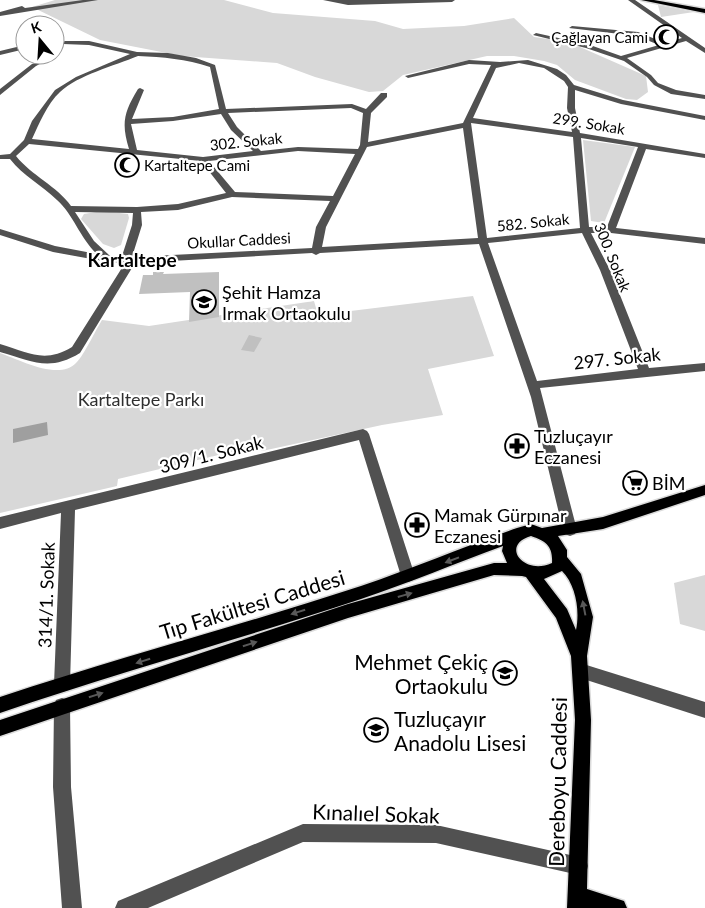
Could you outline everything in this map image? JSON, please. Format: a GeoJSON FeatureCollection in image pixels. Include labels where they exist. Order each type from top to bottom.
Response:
{"type":"FeatureCollection","features":[{"type":"Feature","properties":{"kind":"main road"},"geometry":{"type":"LineString","coordinates":[[644,0],[705,11]]}},
{"type":"Feature","properties":{"kind":"main road"},"geometry":{"type":"LineString","coordinates":[[579,664],[562,614],[526,572],[514,563],[508,551],[510,541],[524,530],[544,533],[603,523],[705,490]]}},
{"type":"Feature","properties":{"kind":"main road"},"geometry":{"type":"LineString","coordinates":[[0,728],[348,611],[494,569],[549,572],[559,566],[560,560],[558,545],[544,533]]}},
{"type":"Feature","properties":{"kind":"main road","name":"Tıp Fakültesi Caddesi"},"geometry":{"type":"LineString","coordinates":[[0,705],[408,576],[514,536]]}},
{"type":"Feature","properties":{"kind":"main road"},"geometry":{"type":"LineString","coordinates":[[560,560],[574,574],[586,617],[579,664]]}},
{"type":"Feature","properties":{"kind":"main road","name":"Dereboyu Caddesi"},"geometry":{"type":"LineString","coordinates":[[577,902],[583,720],[579,664]]}},
{"type":"Feature","properties":{"kind":"main road"},"geometry":{"type":"LineString","coordinates":[[577,902],[617,908]]}},
{"type":"Feature","properties":{"kind":"street"},"geometry":{"type":"LineString","coordinates":[[15,11],[49,0]]}},
{"type":"Feature","properties":{"kind":"street"},"geometry":{"type":"LineString","coordinates":[[0,14],[95,0]]}},
{"type":"Feature","properties":{"kind":"street"},"geometry":{"type":"LineString","coordinates":[[326,0],[348,3],[452,0]]}},
{"type":"Feature","properties":{"kind":"street"},"geometry":{"type":"LineString","coordinates":[[631,0],[688,38],[705,52]]}},
{"type":"Feature","properties":{"kind":"street"},"geometry":{"type":"LineString","coordinates":[[572,28],[638,34],[665,44]]}},
{"type":"Feature","properties":{"kind":"street"},"geometry":{"type":"LineString","coordinates":[[536,36],[588,46],[621,58],[649,76],[656,84],[674,92],[705,96]]}},
{"type":"Feature","properties":{"kind":"street"},"geometry":{"type":"LineString","coordinates":[[621,58],[688,38]]}},
{"type":"Feature","properties":{"kind":"street"},"geometry":{"type":"LineString","coordinates":[[65,42],[89,44],[137,54],[168,55],[196,60],[213,66],[223,111],[238,134],[259,153]]}},
{"type":"Feature","properties":{"kind":"street"},"geometry":{"type":"LineString","coordinates":[[0,53],[15,49]]}},
{"type":"Feature","properties":{"kind":"street"},"geometry":{"type":"LineString","coordinates":[[0,157],[12,156],[26,141],[56,91],[78,78],[137,54]]}},
{"type":"Feature","properties":{"kind":"street"},"geometry":{"type":"LineString","coordinates":[[408,76],[469,62],[500,64],[514,62],[544,65],[562,75],[572,88],[587,90],[621,102],[705,118]]}},
{"type":"Feature","properties":{"kind":"street"},"geometry":{"type":"LineString","coordinates":[[500,64],[494,68],[467,122],[483,241],[533,384],[570,530]]}},
{"type":"Feature","properties":{"kind":"street"},"geometry":{"type":"LineString","coordinates":[[0,93],[34,65]]}},
{"type":"Feature","properties":{"kind":"street","name":"300. Sokak"},"geometry":{"type":"LineString","coordinates":[[572,88],[571,108],[577,135],[585,230],[604,270],[645,372]]}},
{"type":"Feature","properties":{"kind":"street"},"geometry":{"type":"LineString","coordinates":[[134,153],[128,134],[126,116],[140,90]]}},
{"type":"Feature","properties":{"kind":"street"},"geometry":{"type":"LineString","coordinates":[[316,252],[321,227],[363,149],[367,112],[384,95]]}},
{"type":"Feature","properties":{"kind":"street"},"geometry":{"type":"LineString","coordinates":[[127,122],[223,111],[352,106],[367,112]]}},
{"type":"Feature","properties":{"kind":"street","name":"299. Sokak"},"geometry":{"type":"LineString","coordinates":[[363,149],[467,122],[577,135],[705,156]]}},
{"type":"Feature","properties":{"kind":"street","name":"302. Sokak"},"geometry":{"type":"LineString","coordinates":[[26,141],[204,159],[298,149],[363,149]]}},
{"type":"Feature","properties":{"kind":"street"},"geometry":{"type":"LineString","coordinates":[[611,230],[643,145]]}},
{"type":"Feature","properties":{"kind":"street"},"geometry":{"type":"LineString","coordinates":[[12,156],[23,170],[62,199],[91,243],[108,260]]}},
{"type":"Feature","properties":{"kind":"street"},"geometry":{"type":"LineString","coordinates":[[204,159],[232,194]]}},
{"type":"Feature","properties":{"kind":"street"},"geometry":{"type":"LineString","coordinates":[[69,209],[137,210],[178,206],[232,194],[335,199]]}},
{"type":"Feature","properties":{"kind":"street"},"geometry":{"type":"LineString","coordinates":[[0,348],[39,361],[53,362],[64,359],[76,350],[129,260],[137,210]]}},
{"type":"Feature","properties":{"kind":"street","name":"582. Sokak"},"geometry":{"type":"LineString","coordinates":[[483,241],[585,230],[611,230],[705,241]]}},
{"type":"Feature","properties":{"kind":"street","name":"Okullar Caddesi"},"geometry":{"type":"LineString","coordinates":[[0,232],[35,245],[108,260],[316,252],[483,241]]}},
{"type":"Feature","properties":{"kind":"street","name":"297. Sokak"},"geometry":{"type":"LineString","coordinates":[[533,384],[705,367]]}},
{"type":"Feature","properties":{"kind":"street","name":"309/1. Sokak"},"geometry":{"type":"LineString","coordinates":[[0,523],[363,434],[408,576]]}},
{"type":"Feature","properties":{"kind":"street","name":"314/1. Sokak"},"geometry":{"type":"LineString","coordinates":[[62,684],[68,507]]}},
{"type":"Feature","properties":{"kind":"street"},"geometry":{"type":"LineString","coordinates":[[579,664],[705,710]]}},
{"type":"Feature","properties":{"kind":"street"},"geometry":{"type":"LineString","coordinates":[[62,706],[62,787],[72,908]]}},
{"type":"Feature","properties":{"kind":"street","name":"Kınalıel Sokak"},"geometry":{"type":"LineString","coordinates":[[125,908],[303,833],[436,834],[579,866]]}},
{"type":"Feature","properties":{"kind":"green space"},"geometry":{"type":"Polygon","coordinates":[[[55,0],[224,0],[273,13],[375,21],[403,29],[464,26],[514,18],[534,37],[555,40],[580,47],[646,76],[648,92],[637,100],[626,99],[575,80],[557,65],[514,56],[487,56],[403,75],[383,91],[369,92],[315,77],[277,63],[182,56],[100,40],[65,23],[65,15],[48,15],[32,7],[55,0]]]}},
{"type":"Feature","properties":{"kind":"green space"},"geometry":{"type":"Polygon","coordinates":[[[658,5],[694,12],[661,17],[658,5]]]}},
{"type":"Feature","properties":{"kind":"green space"},"geometry":{"type":"Polygon","coordinates":[[[583,140],[635,147],[604,223],[591,221],[583,140]]]}},
{"type":"Feature","properties":{"kind":"green space"},"geometry":{"type":"Polygon","coordinates":[[[102,211],[128,214],[129,218],[121,245],[114,248],[103,244],[81,219],[84,214],[102,211]]]}},
{"type":"Feature","properties":{"kind":"green space","name":"Kartaltepe Parkı"},"geometry":{"type":"Polygon","coordinates":[[[473,296],[494,356],[428,369],[443,415],[382,425],[262,451],[258,447],[248,448],[118,479],[117,486],[0,513],[0,353],[28,364],[50,370],[60,370],[69,368],[76,363],[102,320],[149,326],[314,301],[318,315],[473,296]]]}},
{"type":"Feature","properties":{"kind":"green space"},"geometry":{"type":"Polygon","coordinates":[[[705,575],[705,631],[680,624],[674,583],[705,575]]]}},
{"type":"Feature","properties":{"kind":"shaded area"},"geometry":{"type":"Polygon","coordinates":[[[47,422],[48,435],[13,443],[13,429],[47,422]]]}},
{"type":"Feature","properties":{"kind":"building","name":"Kartaltepe Cami"},"geometry":{"type":"Polygon","coordinates":[[[133,159],[137,168],[121,171],[117,162],[133,159]]]}},
{"type":"Feature","properties":{"kind":"building","name":"Şehit Hamza Irmak Ortaokulu"},"geometry":{"type":"Polygon","coordinates":[[[153,272],[164,272],[163,274],[219,272],[219,317],[189,322],[190,292],[139,294],[143,275],[153,275],[153,272]]]}},
{"type":"Feature","properties":{"kind":"building"},"geometry":{"type":"Polygon","coordinates":[[[249,335],[262,338],[254,352],[241,350],[249,335]]]}},
{"type":"Feature","properties":{"kind":"place","name":"Çağlayan Cami"},"geometry":{"type":"Point","coordinates":[666,37]}},
{"type":"Feature","properties":{"kind":"place","name":"Kartaltepe Cami"},"geometry":{"type":"Point","coordinates":[127,165]}},
{"type":"Feature","properties":{"kind":"place","name":"Şehit Hamza Irmak Ortaokulu"},"geometry":{"type":"Point","coordinates":[204,302]}},
{"type":"Feature","properties":{"kind":"place","name":"Tuzluçayır Eczanesi"},"geometry":{"type":"Point","coordinates":[517,446]}},
{"type":"Feature","properties":{"kind":"place","name":"BİM"},"geometry":{"type":"Point","coordinates":[635,483]}},
{"type":"Feature","properties":{"kind":"place","name":"Mamak Gürpınar Eczanesi"},"geometry":{"type":"Point","coordinates":[417,525]}},
{"type":"Feature","properties":{"kind":"place","name":"Mehmet Çekiç Ortaokulu"},"geometry":{"type":"Point","coordinates":[505,673]}},
{"type":"Feature","properties":{"kind":"place","name":"Tuzluçayır Anadolu Lisesi"},"geometry":{"type":"Point","coordinates":[376,730]}},
{"type":"Feature","properties":{"kind":"district","name":"Kartaltepe"},"geometry":{"type":"Point","coordinates":[132,259]}}]}
